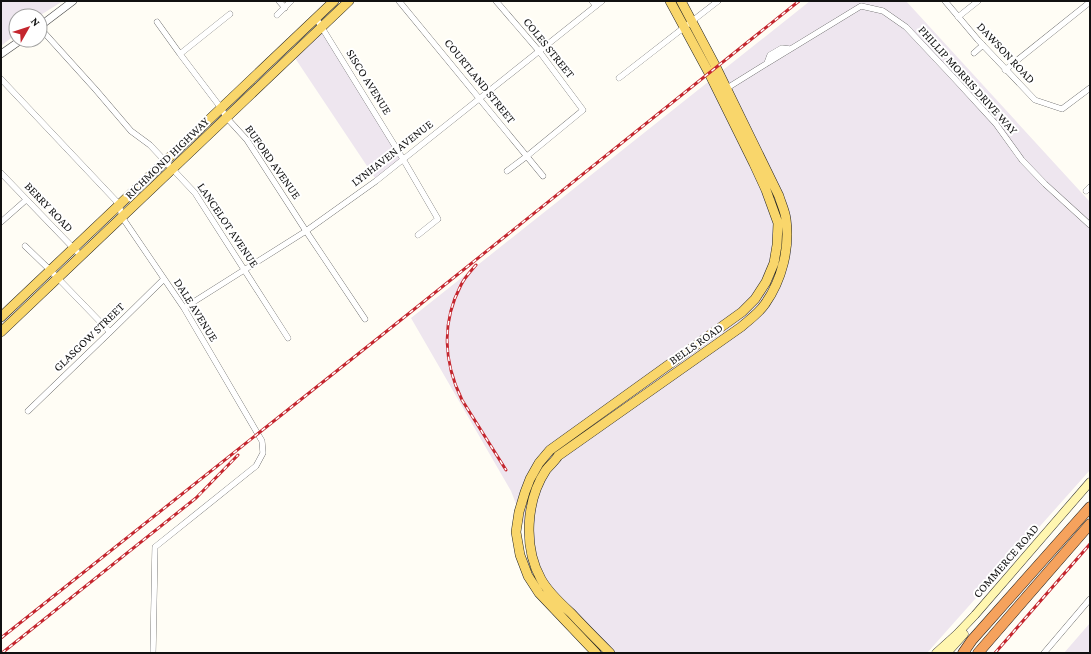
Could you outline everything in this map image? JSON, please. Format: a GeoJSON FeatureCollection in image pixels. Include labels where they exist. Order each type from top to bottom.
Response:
{"type":"FeatureCollection","features":[{"type":"Feature","properties":{"kind":"highway"},"geometry":{"type":"LineString","coordinates":[[963,653],[972,640],[1090,506]]}},
{"type":"Feature","properties":{"kind":"highway"},"geometry":{"type":"LineString","coordinates":[[978,653],[1090,524]]}},
{"type":"Feature","properties":{"kind":"highway"},"geometry":{"type":"LineString","coordinates":[[982,653],[1009,618]]}},
{"type":"Feature","properties":{"kind":"main road","name":"RICHMOND HIGHWAY"},"geometry":{"type":"LineString","coordinates":[[1,317],[334,1]]}},
{"type":"Feature","properties":{"kind":"main road","name":"RICHMOND HIGHWAY"},"geometry":{"type":"LineString","coordinates":[[1,332],[349,1]]}},
{"type":"Feature","properties":{"kind":"main road","name":"BELLS ROAD"},"geometry":{"type":"LineString","coordinates":[[670,1],[688,25]]}},
{"type":"Feature","properties":{"kind":"main road","name":"BELLS ROAD"},"geometry":{"type":"LineString","coordinates":[[610,653],[556,598],[542,580],[536,569],[532,556],[529,536],[529,519],[534,498],[546,470],[558,456],[741,327],[765,305],[776,286],[782,267],[787,234],[786,217],[779,196],[758,163],[723,91],[708,70],[688,25],[681,1]]}},
{"type":"Feature","properties":{"kind":"main road","name":"BELLS ROAD"},"geometry":{"type":"LineString","coordinates":[[596,653],[538,594],[528,576],[520,554],[516,532],[519,512],[525,492],[539,463],[550,450],[742,312],[755,299],[766,282],[774,263],[778,223],[758,163]]}},
{"type":"Feature","properties":{"kind":"main road"},"geometry":{"type":"LineString","coordinates":[[693,348],[698,357]]}},
{"type":"Feature","properties":{"kind":"main road"},"geometry":{"type":"LineString","coordinates":[[586,425],[592,432]]}},
{"type":"Feature","properties":{"kind":"main road","name":"COMMERCE ROAD"},"geometry":{"type":"LineString","coordinates":[[936,653],[972,618],[1090,482]]}},
{"type":"Feature","properties":{"kind":"main road","name":"COMMERCE ROAD"},"geometry":{"type":"LineString","coordinates":[[947,653],[1090,489]]}},
{"type":"Feature","properties":{"kind":"main road"},"geometry":{"type":"LineString","coordinates":[[580,637],[587,630]]}},
{"type":"Feature","properties":{"kind":"street"},"geometry":{"type":"LineString","coordinates":[[48,21],[73,1]]}},
{"type":"Feature","properties":{"kind":"street"},"geometry":{"type":"LineString","coordinates":[[279,1],[285,8]]}},
{"type":"Feature","properties":{"kind":"street"},"geometry":{"type":"LineString","coordinates":[[277,15],[291,1]]}},
{"type":"Feature","properties":{"kind":"street","name":"COURTLAND STREET"},"geometry":{"type":"LineString","coordinates":[[399,1],[543,176]]}},
{"type":"Feature","properties":{"kind":"street","name":"COLES STREET"},"geometry":{"type":"LineString","coordinates":[[496,1],[583,110],[527,156]]}},
{"type":"Feature","properties":{"kind":"street","name":"LYNHAVEN AVENUE"},"geometry":{"type":"LineString","coordinates":[[184,308],[306,231],[376,181],[538,52],[594,3],[602,1]]}},
{"type":"Feature","properties":{"kind":"street"},"geometry":{"type":"LineString","coordinates":[[619,78],[718,1]]}},
{"type":"Feature","properties":{"kind":"street","name":"DAWSON ROAD"},"geometry":{"type":"LineString","coordinates":[[945,1],[982,45],[1035,100],[1062,109],[1090,88]]}},
{"type":"Feature","properties":{"kind":"street"},"geometry":{"type":"LineString","coordinates":[[959,18],[978,1]]}},
{"type":"Feature","properties":{"kind":"street"},"geometry":{"type":"LineString","coordinates":[[1006,70],[1090,2]]}},
{"type":"Feature","properties":{"kind":"street","name":"PHILLIP MORRIS DRIVE WAY"},"geometry":{"type":"LineString","coordinates":[[723,91],[768,63],[770,55],[782,48],[790,49],[861,6],[883,11],[906,27],[938,60],[996,124],[1022,160],[1045,184],[1090,225]]}},
{"type":"Feature","properties":{"kind":"street"},"geometry":{"type":"LineString","coordinates":[[180,54],[230,14]]}},
{"type":"Feature","properties":{"kind":"street","name":"SISCO AVENUE"},"geometry":{"type":"LineString","coordinates":[[316,18],[403,159],[438,219],[418,234]]}},
{"type":"Feature","properties":{"kind":"street","name":"BUFORD AVENUE"},"geometry":{"type":"LineString","coordinates":[[157,22],[221,108],[226,117],[247,140],[365,319]]}},
{"type":"Feature","properties":{"kind":"street","name":"LANCELOT AVENUE"},"geometry":{"type":"LineString","coordinates":[[48,36],[131,132],[150,145],[195,193],[288,338]]}},
{"type":"Feature","properties":{"kind":"street"},"geometry":{"type":"LineString","coordinates":[[974,53],[982,45]]}},
{"type":"Feature","properties":{"kind":"street"},"geometry":{"type":"LineString","coordinates":[[1,54],[10,48]]}},
{"type":"Feature","properties":{"kind":"street"},"geometry":{"type":"LineString","coordinates":[[1,80],[119,204]]}},
{"type":"Feature","properties":{"kind":"street"},"geometry":{"type":"LineString","coordinates":[[507,171],[527,156]]}},
{"type":"Feature","properties":{"kind":"street","name":"BERRY ROAD"},"geometry":{"type":"LineString","coordinates":[[1,173],[81,256]]}},
{"type":"Feature","properties":{"kind":"street"},"geometry":{"type":"LineString","coordinates":[[1,222],[26,200]]}},
{"type":"Feature","properties":{"kind":"street","name":"DALE AVENUE"},"geometry":{"type":"LineString","coordinates":[[119,204],[122,217],[184,308],[262,441],[263,453],[256,466],[155,547],[153,653]]}},
{"type":"Feature","properties":{"kind":"street"},"geometry":{"type":"LineString","coordinates":[[25,246],[110,332]]}},
{"type":"Feature","properties":{"kind":"street","name":"GLASGOW STREET"},"geometry":{"type":"LineString","coordinates":[[28,411],[164,278]]}},
{"type":"Feature","properties":{"kind":"street"},"geometry":{"type":"LineString","coordinates":[[1044,653],[1090,600]]}},
{"type":"Feature","properties":{"kind":"shaded area"},"geometry":{"type":"Polygon","coordinates":[[[1,1],[63,1],[48,10],[48,8],[8,8],[8,40],[1,46],[1,1]]]}},
{"type":"Feature","properties":{"kind":"shaded area"},"geometry":{"type":"Polygon","coordinates":[[[810,1],[906,1],[1090,202],[1090,470],[927,653],[616,653],[548,586],[511,491],[411,318],[810,1]]]}},
{"type":"Feature","properties":{"kind":"shaded area"},"geometry":{"type":"Polygon","coordinates":[[[322,32],[400,159],[375,178],[295,58],[322,32]]]}},
{"type":"Feature","properties":{"kind":"shaded area"},"geometry":{"type":"Polygon","coordinates":[[[1090,623],[1090,653],[1064,653],[1090,623]]]}},
{"type":"Feature","properties":{"kind":"railway"},"geometry":{"type":"LineString","coordinates":[[1,638],[799,1]]}},
{"type":"Feature","properties":{"kind":"railway"},"geometry":{"type":"LineString","coordinates":[[476,265],[461,285],[450,314],[447,343],[448,357],[451,372],[462,400],[506,470]]}},
{"type":"Feature","properties":{"kind":"railway"},"geometry":{"type":"LineString","coordinates":[[2,653],[196,498],[238,455]]}},
{"type":"Feature","properties":{"kind":"railway"},"geometry":{"type":"LineString","coordinates":[[995,653],[1090,544]]}}]}
